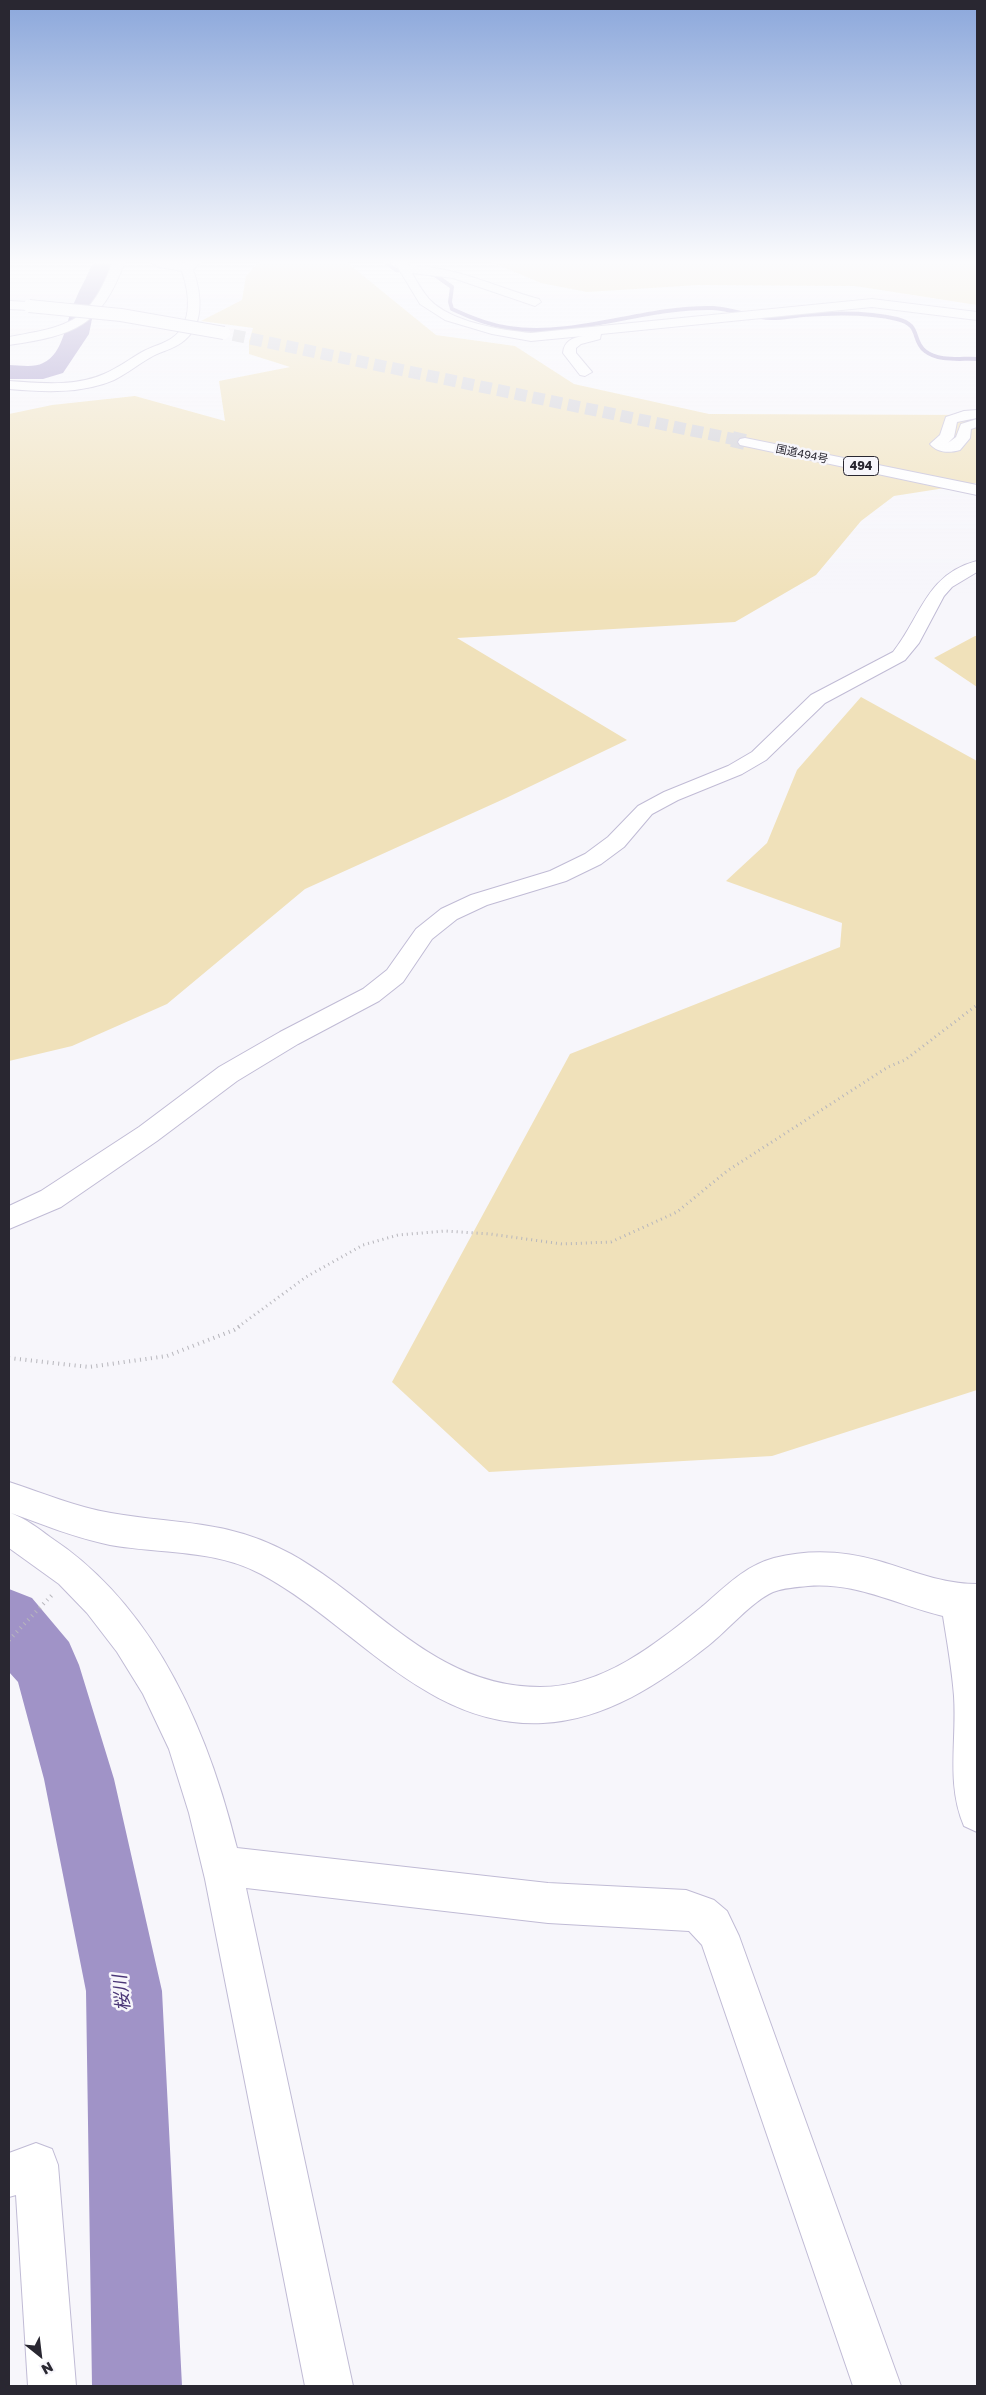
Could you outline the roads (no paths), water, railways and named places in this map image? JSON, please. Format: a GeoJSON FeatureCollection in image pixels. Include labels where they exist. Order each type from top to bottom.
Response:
{"type":"FeatureCollection","features":[{"type":"Feature","properties":{"kind":"main road"},"geometry":{"type":"LineString","coordinates":[[9,385],[60,386],[95,382],[116,373]]}},
{"type":"Feature","properties":{"kind":"main road"},"geometry":{"type":"LineString","coordinates":[[977,414],[964,415],[951,420],[947,437],[938,444],[942,447],[955,448],[963,438],[963,429],[966,426],[977,423]]}},
{"type":"Feature","properties":{"kind":"main road","name":"国道494号"},"geometry":{"type":"LineString","coordinates":[[745,442],[977,490]]}},
{"type":"Feature","properties":{"kind":"main road"},"geometry":{"type":"LineString","coordinates":[[9,1218],[51,1199],[148,1134],[228,1074],[289,1038],[371,995],[395,976],[424,934],[449,914],[479,900],[558,876],[592,860],[616,842],[645,810],[671,796],[735,770],[760,756],[818,699],[898,656],[908,645],[931,601],[947,581],[977,566]]}},
{"type":"Feature","properties":{"kind":"main road"},"geometry":{"type":"LineString","coordinates":[[9,1497],[110,1529],[210,1542],[246,1550],[299,1578],[427,1674],[463,1692],[494,1701],[540,1705],[580,1702],[618,1686],[670,1654],[745,1592],[770,1576],[803,1568],[832,1568],[870,1575],[922,1594],[968,1602],[972,1696],[971,1783],[977,1813]]}},
{"type":"Feature","properties":{"kind":"main road"},"geometry":{"type":"LineString","coordinates":[[9,1528],[72,1572],[99,1601],[144,1664],[178,1726],[196,1772],[222,1866],[290,2185],[329,2386]]}},
{"type":"Feature","properties":{"kind":"main road"},"geometry":{"type":"LineString","coordinates":[[222,1866],[548,1903],[686,1910],[700,1914],[713,1925],[719,1936],[877,2386]]}},
{"type":"Feature","properties":{"kind":"main road"},"geometry":{"type":"LineString","coordinates":[[9,2175],[36,2165],[52,2386]]}},
{"type":"Feature","properties":{"kind":"waterway","name":"桜川"},"geometry":{"type":"LineString","coordinates":[[9,1621],[46,1665],[79,1779],[124,1991],[137,2386]]}},
{"type":"Feature","properties":{"kind":"tunnel"},"geometry":{"type":"LineString","coordinates":[[415,373],[738,440]]}},
{"type":"Feature","properties":{"kind":"tunnel"},"geometry":{"type":"LineString","coordinates":[[732,439],[745,442]]}}]}
